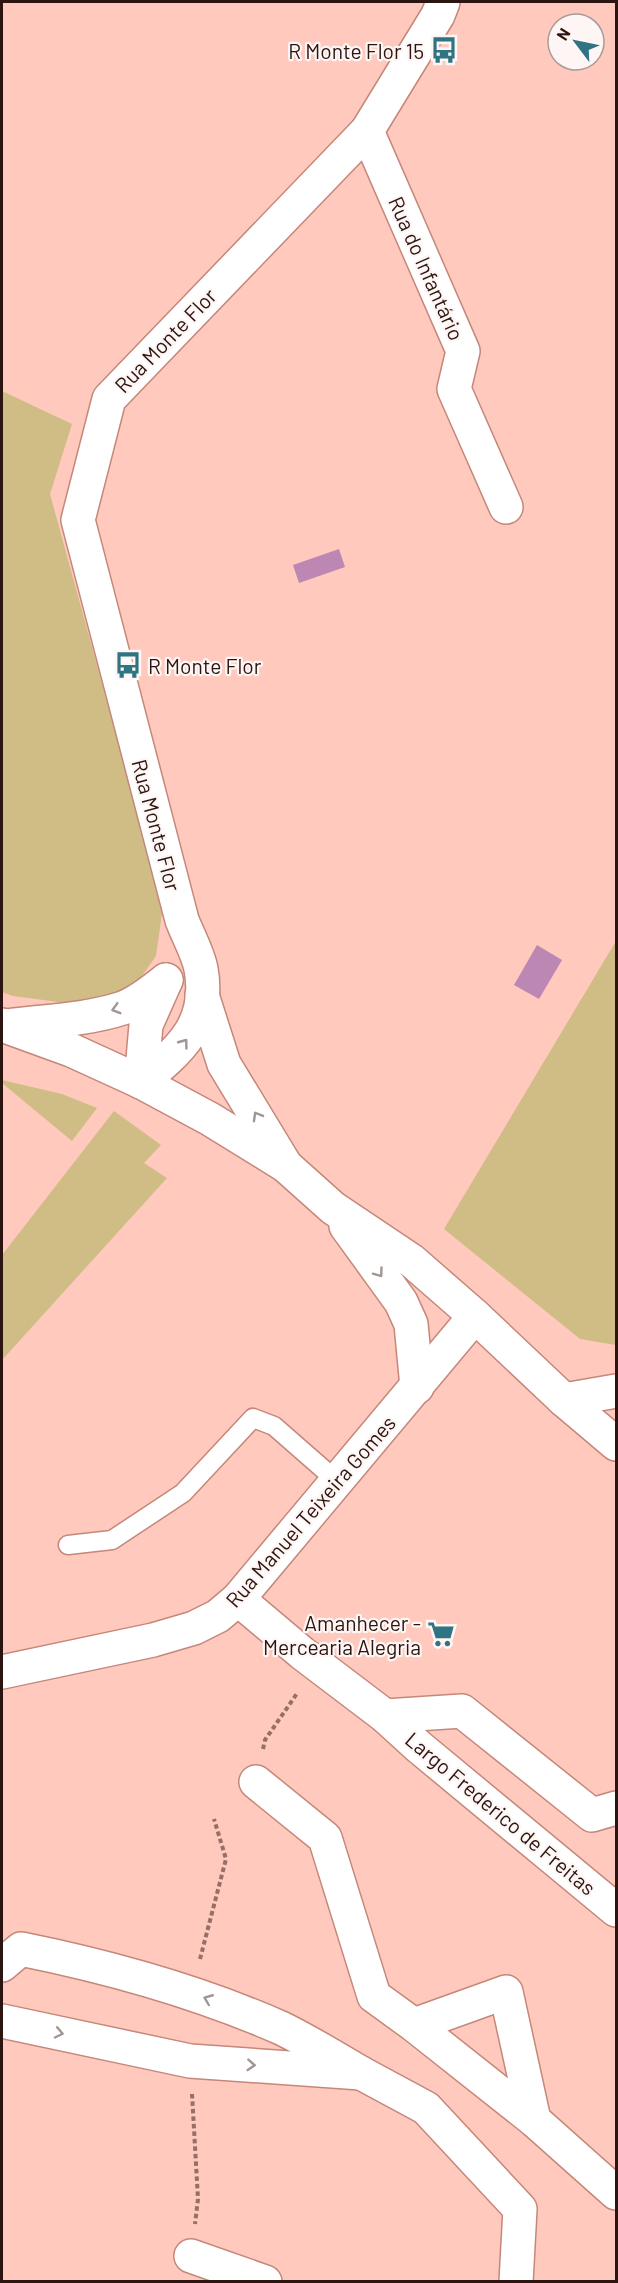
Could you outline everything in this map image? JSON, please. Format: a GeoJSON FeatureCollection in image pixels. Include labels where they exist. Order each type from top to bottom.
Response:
{"type":"FeatureCollection","features":[{"type":"Feature","properties":{"kind":"street","name":"Rua Monte Flor"},"geometry":{"type":"LineString","coordinates":[[202,995],[201,968],[182,921],[78,520],[108,399],[367,131],[438,15],[443,2]]}},
{"type":"Feature","properties":{"kind":"street","name":"Rua do Infantário"},"geometry":{"type":"LineString","coordinates":[[367,131],[463,351],[454,389],[506,507]]}},
{"type":"Feature","properties":{"kind":"street"},"geometry":{"type":"LineString","coordinates":[[141,1082],[146,1025],[177,953],[182,921]]}},
{"type":"Feature","properties":{"kind":"street"},"geometry":{"type":"LineString","coordinates":[[4,1025],[97,1015],[125,1007],[145,996],[166,980]]}},
{"type":"Feature","properties":{"kind":"street"},"geometry":{"type":"LineString","coordinates":[[141,1082],[176,1053],[189,1038],[199,1017],[202,995]]}},
{"type":"Feature","properties":{"kind":"street"},"geometry":{"type":"LineString","coordinates":[[202,995],[224,1064],[286,1166]]}},
{"type":"Feature","properties":{"kind":"street"},"geometry":{"type":"LineString","coordinates":[[4,1025],[71,1050],[141,1082],[210,1119],[286,1166],[333,1208],[412,1261],[475,1316],[564,1400],[616,1444]]}},
{"type":"Feature","properties":{"kind":"street"},"geometry":{"type":"LineString","coordinates":[[333,1208],[401,1302],[411,1324],[417,1388]]}},
{"type":"Feature","properties":{"kind":"street","name":"Rua Manuel Teixeira Gomes"},"geometry":{"type":"LineString","coordinates":[[2,1671],[153,1640],[194,1628],[218,1616],[238,1599],[475,1316]]}},
{"type":"Feature","properties":{"kind":"street"},"geometry":{"type":"LineString","coordinates":[[564,1400],[616,1391]]}},
{"type":"Feature","properties":{"kind":"street","name":"Largo Frederico de Freitas"},"geometry":{"type":"LineString","coordinates":[[238,1599],[302,1653],[385,1716],[419,1747],[616,1910]]}},
{"type":"Feature","properties":{"kind":"street","name":"Largo Frederico de Freitas"},"geometry":{"type":"LineString","coordinates":[[385,1716],[462,1711],[592,1815],[616,1808]]}},
{"type":"Feature","properties":{"kind":"street"},"geometry":{"type":"LineString","coordinates":[[256,1782],[325,1838],[374,1996],[534,2120],[616,2193]]}},
{"type":"Feature","properties":{"kind":"street"},"geometry":{"type":"LineString","coordinates":[[2,1965],[21,1949],[90,1963],[191,1992],[282,2029],[426,2108],[519,2209],[516,2282]]}},
{"type":"Feature","properties":{"kind":"street"},"geometry":{"type":"LineString","coordinates":[[414,2025],[506,1992],[534,2120]]}},
{"type":"Feature","properties":{"kind":"street"},"geometry":{"type":"LineString","coordinates":[[2,2021],[190,2061],[361,2073]]}},
{"type":"Feature","properties":{"kind":"street"},"geometry":{"type":"LineString","coordinates":[[191,2256],[265,2282]]}},
{"type":"Feature","properties":{"kind":"lane"},"geometry":{"type":"LineString","coordinates":[[68,1545],[112,1540],[183,1493],[253,1418],[274,1426],[338,1482]]}},
{"type":"Feature","properties":{"kind":"path"},"geometry":{"type":"LineString","coordinates":[[265,1740],[282,1715]]}},
{"type":"Feature","properties":{"kind":"path"},"geometry":{"type":"LineString","coordinates":[[191,1992],[226,1859],[214,1819]]}},
{"type":"Feature","properties":{"kind":"path"},"geometry":{"type":"LineString","coordinates":[[190,2061],[198,2199]]}},
{"type":"Feature","properties":{"kind":"shaded area"},"geometry":{"type":"Polygon","coordinates":[[[2,391],[72,424],[50,494],[163,906],[156,956],[132,990],[89,1006],[13,996],[2,992],[2,391]]]}},
{"type":"Feature","properties":{"kind":"shaded area"},"geometry":{"type":"Polygon","coordinates":[[[339,549],[345,567],[299,583],[293,565],[339,549]]]}},
{"type":"Feature","properties":{"kind":"shaded area"},"geometry":{"type":"Polygon","coordinates":[[[616,941],[616,1345],[580,1339],[444,1229],[616,941]]]}},
{"type":"Feature","properties":{"kind":"shaded area"},"geometry":{"type":"Polygon","coordinates":[[[537,945],[562,960],[539,999],[514,985],[537,945]]]}},
{"type":"Feature","properties":{"kind":"shaded area"},"geometry":{"type":"Polygon","coordinates":[[[2,1080],[62,1094],[97,1108],[72,1141],[2,1083],[2,1080]]]}},
{"type":"Feature","properties":{"kind":"shaded area"},"geometry":{"type":"Polygon","coordinates":[[[114,1111],[161,1145],[144,1163],[167,1178],[2,1360],[2,1255],[114,1111]]]}},
{"type":"Feature","properties":{"kind":"place","name":"R Monte Flor 15"},"geometry":{"type":"Point","coordinates":[444,50]}},
{"type":"Feature","properties":{"kind":"place","name":"R Monte Flor"},"geometry":{"type":"Point","coordinates":[128,665]}},
{"type":"Feature","properties":{"kind":"place","name":"Amanhecer - Mercearia Alegria"},"geometry":{"type":"Point","coordinates":[441,1634]}}]}
